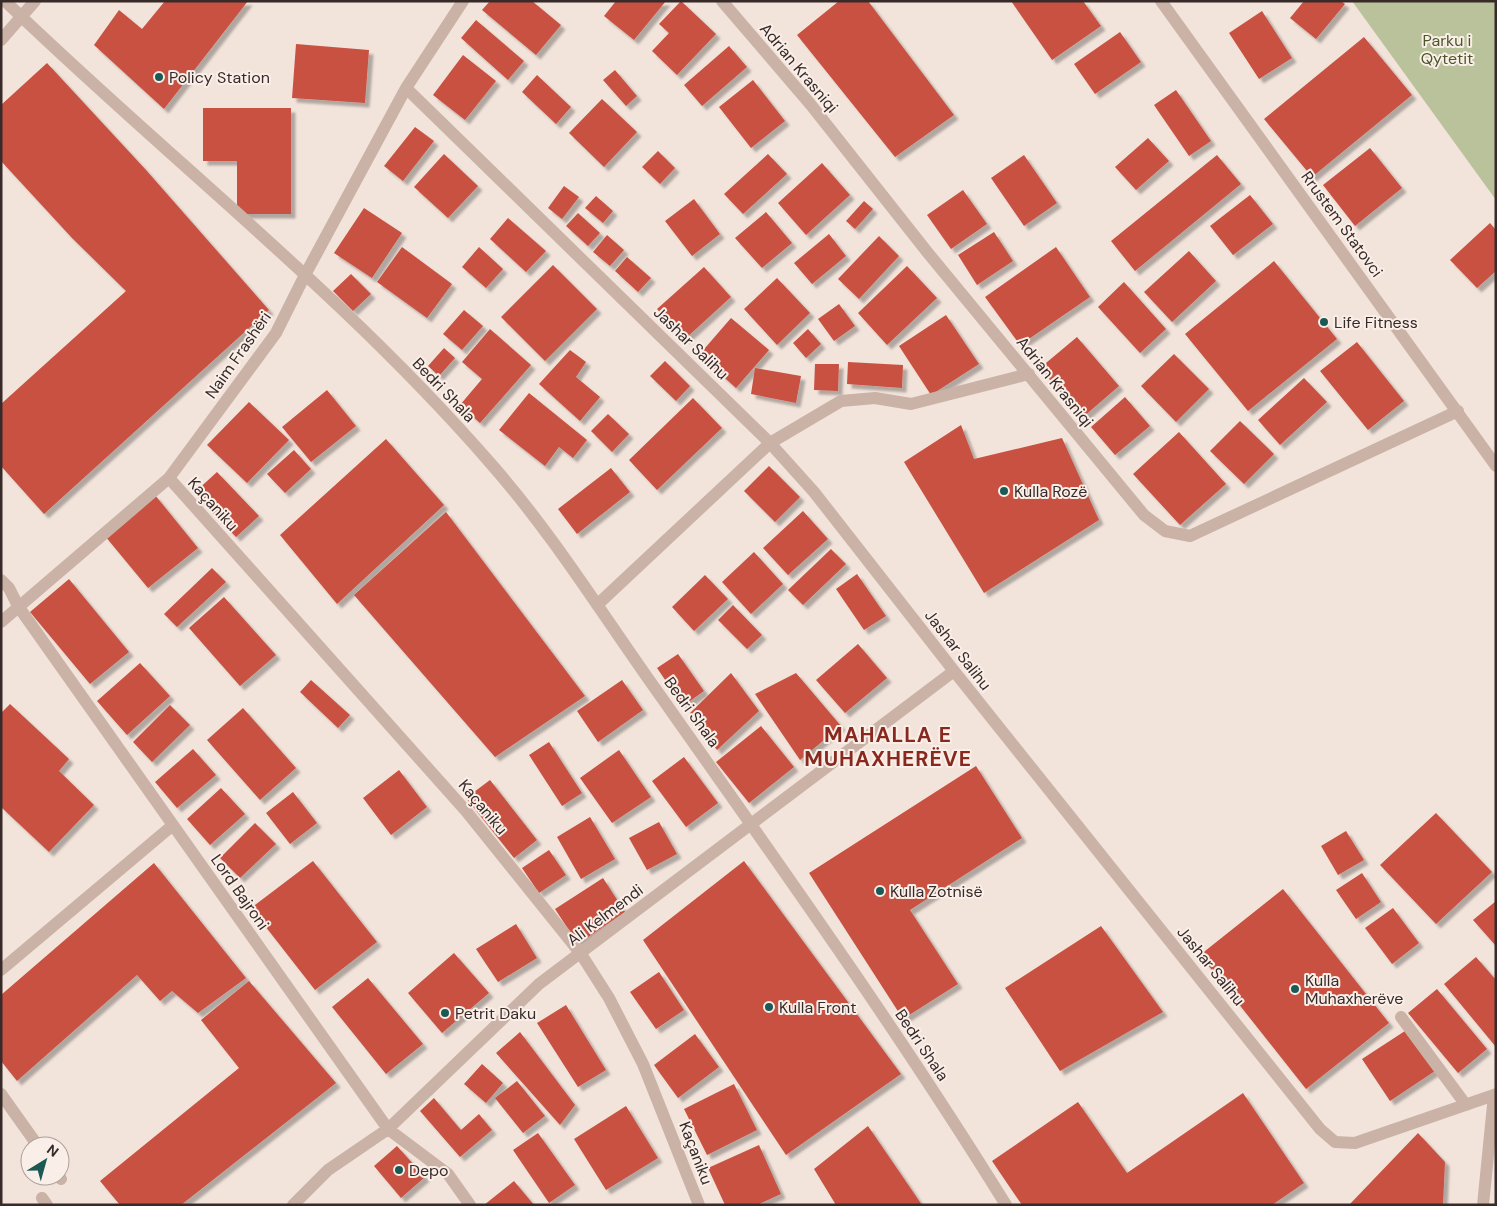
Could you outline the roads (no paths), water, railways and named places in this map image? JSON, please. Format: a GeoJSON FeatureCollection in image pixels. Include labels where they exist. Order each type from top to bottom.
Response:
{"type":"FeatureCollection","features":[{"type":"Feature","properties":{"kind":"street","name":"Bedri Shala"},"geometry":{"type":"LineString","coordinates":[[5,1],[305,276],[432,400],[490,463],[541,523],[596,605],[753,825],[959,1129],[1006,1205]]}},
{"type":"Feature","properties":{"kind":"street"},"geometry":{"type":"LineString","coordinates":[[1,40],[35,1]]}},
{"type":"Feature","properties":{"kind":"street","name":"Naim Frashëri"},"geometry":{"type":"LineString","coordinates":[[1,622],[169,478],[276,333],[406,88],[463,1]]}},
{"type":"Feature","properties":{"kind":"street","name":"Adrian Krasniqi"},"geometry":{"type":"LineString","coordinates":[[722,1],[811,106],[928,253],[1144,516],[1165,531],[1190,536],[1458,411]]}},
{"type":"Feature","properties":{"kind":"street","name":"Rrustem Statovci"},"geometry":{"type":"LineString","coordinates":[[1162,1],[1496,466]]}},
{"type":"Feature","properties":{"kind":"street","name":"Jashar Salihu"},"geometry":{"type":"LineString","coordinates":[[406,88],[770,443],[814,492],[954,671],[1320,1129],[1335,1142],[1355,1143],[1495,1094]]}},
{"type":"Feature","properties":{"kind":"street"},"geometry":{"type":"LineString","coordinates":[[596,605],[770,443],[841,401],[875,398],[911,404],[1029,374]]}},
{"type":"Feature","properties":{"kind":"street","name":"Kaçaniku"},"geometry":{"type":"LineString","coordinates":[[169,478],[466,811],[581,954],[609,998],[644,1064],[699,1205]]}},
{"type":"Feature","properties":{"kind":"street","name":"Lord Bajroni"},"geometry":{"type":"LineString","coordinates":[[1,580],[9,588],[18,606],[388,1129],[448,1174],[470,1205]]}},
{"type":"Feature","properties":{"kind":"street","name":"Ali Kelmendi"},"geometry":{"type":"LineString","coordinates":[[293,1205],[328,1170],[388,1129],[539,984],[753,825],[954,671]]}},
{"type":"Feature","properties":{"kind":"street"},"geometry":{"type":"LineString","coordinates":[[1,970],[173,825]]}},
{"type":"Feature","properties":{"kind":"street"},"geometry":{"type":"LineString","coordinates":[[1401,1016],[1466,1105]]}},
{"type":"Feature","properties":{"kind":"street"},"geometry":{"type":"LineString","coordinates":[[1,1094],[31,1136]]}},
{"type":"Feature","properties":{"kind":"street"},"geometry":{"type":"LineString","coordinates":[[1483,1205],[1495,1094]]}},
{"type":"Feature","properties":{"kind":"place","name":"Policy Station"},"geometry":{"type":"Point","coordinates":[159,77]}},
{"type":"Feature","properties":{"kind":"place","name":"Life Fitness"},"geometry":{"type":"Point","coordinates":[1324,322]}},
{"type":"Feature","properties":{"kind":"place","name":"Kulla Rozë"},"geometry":{"type":"Point","coordinates":[1004,491]}},
{"type":"Feature","properties":{"kind":"place","name":"Kulla Zotnisë"},"geometry":{"type":"Point","coordinates":[880,891]}},
{"type":"Feature","properties":{"kind":"place","name":"Kulla Muhaxherëve"},"geometry":{"type":"Point","coordinates":[1295,989]}},
{"type":"Feature","properties":{"kind":"place","name":"Kulla Front"},"geometry":{"type":"Point","coordinates":[769,1007]}},
{"type":"Feature","properties":{"kind":"place","name":"Petrit Daku"},"geometry":{"type":"Point","coordinates":[445,1013]}},
{"type":"Feature","properties":{"kind":"place","name":"Depo"},"geometry":{"type":"Point","coordinates":[399,1170]}},
{"type":"Feature","properties":{"kind":"district","name":"MAHALLA E MUHAXHERËVE"},"geometry":{"type":"Point","coordinates":[888,747]}},
{"type":"Feature","properties":{"kind":"park label","name":"Parku i Qytetit"},"geometry":{"type":"Point","coordinates":[1447,49]}}]}
